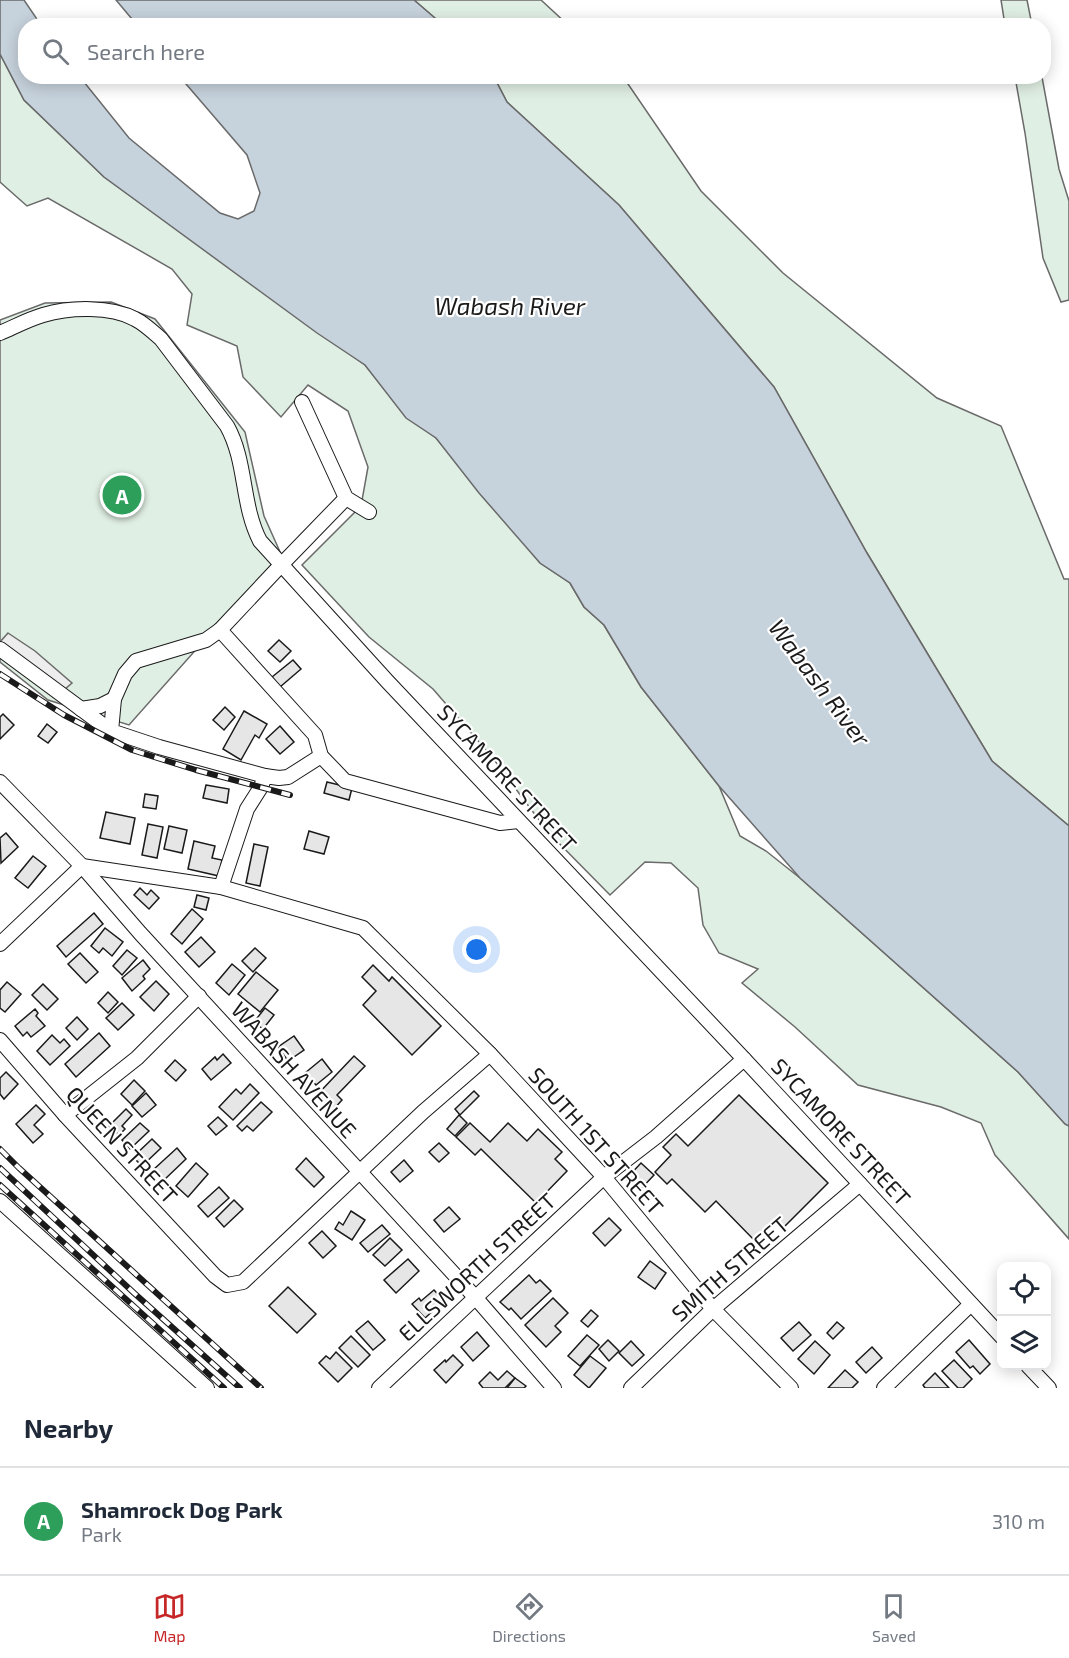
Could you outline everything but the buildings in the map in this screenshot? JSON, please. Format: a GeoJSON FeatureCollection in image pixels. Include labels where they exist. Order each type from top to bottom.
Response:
{"type":"FeatureCollection","features":[{"type":"Feature","properties":{"kind":"street","name":"SYCAMORE STREET"},"geometry":{"type":"LineString","coordinates":[[0,333],[43,315],[80,309],[112,311],[135,318],[161,339],[231,433],[238,453],[247,504],[260,541],[387,681],[744,1059],[997,1332]]}},
{"type":"Feature","properties":{"kind":"street"},"geometry":{"type":"LineString","coordinates":[[302,402],[346,498],[369,512]]}},
{"type":"Feature","properties":{"kind":"street"},"geometry":{"type":"LineString","coordinates":[[111,731],[114,699],[124,674],[136,661],[206,639],[220,630],[346,498]]}},
{"type":"Feature","properties":{"kind":"street"},"geometry":{"type":"LineString","coordinates":[[220,630],[315,735],[321,756],[345,781],[500,823],[518,821]]}},
{"type":"Feature","properties":{"kind":"street"},"geometry":{"type":"LineString","coordinates":[[0,649],[111,731],[159,747],[279,778],[288,777],[321,756]]}},
{"type":"Feature","properties":{"kind":"street"},"geometry":{"type":"LineString","coordinates":[[81,709],[100,706],[114,699]]}},
{"type":"Feature","properties":{"kind":"street"},"geometry":{"type":"LineString","coordinates":[[0,944],[82,866],[221,887],[247,809],[265,776]]}},
{"type":"Feature","properties":{"kind":"street","name":"WABASH AVENUE"},"geometry":{"type":"LineString","coordinates":[[0,782],[82,866],[140,933],[475,1297],[555,1388]]}},
{"type":"Feature","properties":{"kind":"street","name":"SOUTH 1ST STREET"},"geometry":{"type":"LineString","coordinates":[[221,887],[363,928],[490,1054],[604,1177],[713,1309],[790,1388]]}},
{"type":"Feature","properties":{"kind":"street"},"geometry":{"type":"LineString","coordinates":[[64,1115],[137,1058],[199,996]]}},
{"type":"Feature","properties":{"kind":"street","name":"QUEEN STREET"},"geometry":{"type":"LineString","coordinates":[[0,1040],[64,1115],[215,1276],[227,1284],[243,1282],[358,1172]]}},
{"type":"Feature","properties":{"kind":"street"},"geometry":{"type":"LineString","coordinates":[[358,1172],[490,1054]]}},
{"type":"Feature","properties":{"kind":"street"},"geometry":{"type":"LineString","coordinates":[[604,1177],[656,1137],[744,1059]]}},
{"type":"Feature","properties":{"kind":"street","name":"ELLSWORTH STREET"},"geometry":{"type":"LineString","coordinates":[[379,1388],[604,1177]]}},
{"type":"Feature","properties":{"kind":"street","name":"SMITH STREET"},"geometry":{"type":"LineString","coordinates":[[631,1388],[713,1309],[860,1184]]}},
{"type":"Feature","properties":{"kind":"street"},"geometry":{"type":"LineString","coordinates":[[0,1201],[207,1388]]}},
{"type":"Feature","properties":{"kind":"street"},"geometry":{"type":"LineString","coordinates":[[884,1388],[971,1304]]}},
{"type":"Feature","properties":{"kind":"street"},"geometry":{"type":"LineString","coordinates":[[1033,1370],[1049,1388]]}},
{"type":"Feature","properties":{"kind":"green space"},"geometry":{"type":"Polygon","coordinates":[[[414,0],[541,0],[560,18],[435,18],[414,0]]]}},
{"type":"Feature","properties":{"kind":"green space"},"geometry":{"type":"Polygon","coordinates":[[[1001,0],[1027,0],[1031,18],[1004,18],[1001,0]]]}},
{"type":"Feature","properties":{"kind":"green space"},"geometry":{"type":"Polygon","coordinates":[[[0,54],[24,100],[104,177],[365,365],[405,415],[436,438],[540,563],[570,583],[584,607],[604,625],[641,687],[719,786],[740,836],[766,851],[800,878],[1018,1072],[1069,1126],[1069,1239],[995,1155],[981,1123],[941,1107],[858,1085],[795,1027],[742,983],[758,969],[719,953],[703,925],[698,888],[671,863],[645,862],[610,895],[548,832],[492,757],[433,689],[369,637],[302,565],[361,506],[368,467],[348,411],[308,385],[281,417],[243,377],[237,346],[187,325],[192,294],[172,269],[48,198],[27,206],[0,182],[0,54]]]}},
{"type":"Feature","properties":{"kind":"green space"},"geometry":{"type":"Polygon","coordinates":[[[498,84],[628,84],[701,191],[783,273],[937,398],[1001,426],[1064,579],[1069,579],[1069,826],[992,761],[867,553],[774,387],[619,205],[507,102],[498,84]]]}},
{"type":"Feature","properties":{"kind":"green space"},"geometry":{"type":"Polygon","coordinates":[[[1016,84],[1043,84],[1059,169],[1069,201],[1069,300],[1061,302],[1043,258],[1016,84]]]}},
{"type":"Feature","properties":{"kind":"green space"},"geometry":{"type":"Polygon","coordinates":[[[111,302],[155,319],[245,432],[264,516],[281,554],[129,725],[48,700],[0,662],[0,320],[45,303],[111,302]]]}},
{"type":"Feature","properties":{"kind":"shaded area"},"geometry":{"type":"Polygon","coordinates":[[[8,633],[35,651],[72,683],[57,696],[0,649],[0,642],[8,633]]]}},
{"type":"Feature","properties":{"kind":"water","name":"Wabash River"},"geometry":{"type":"Polygon","coordinates":[[[0,0],[24,0],[36,18],[18,18],[18,84],[86,84],[129,138],[220,213],[238,219],[254,211],[260,193],[247,155],[186,84],[498,84],[507,102],[619,205],[774,387],[867,553],[992,761],[1069,826],[1069,1126],[1018,1072],[800,878],[719,786],[641,687],[604,625],[584,607],[570,583],[540,563],[479,493],[436,438],[406,418],[365,365],[317,333],[104,177],[24,100],[0,54],[0,0]]]}},
{"type":"Feature","properties":{"kind":"water"},"geometry":{"type":"Polygon","coordinates":[[[116,0],[414,0],[435,18],[131,18],[116,0]]]}},
{"type":"Feature","properties":{"kind":"railway"},"geometry":{"type":"LineString","coordinates":[[0,674],[64,715],[132,750],[290,795]]}},
{"type":"Feature","properties":{"kind":"railway"},"geometry":{"type":"LineString","coordinates":[[0,1149],[261,1388]]}},
{"type":"Feature","properties":{"kind":"railway"},"geometry":{"type":"LineString","coordinates":[[0,1168],[240,1388]]}},
{"type":"Feature","properties":{"kind":"railway"},"geometry":{"type":"LineString","coordinates":[[0,1185],[224,1388]]}},
{"type":"Feature","properties":{"kind":"place","name":"Shamrock Dog Park"},"geometry":{"type":"Point","coordinates":[122,495]}}]}
